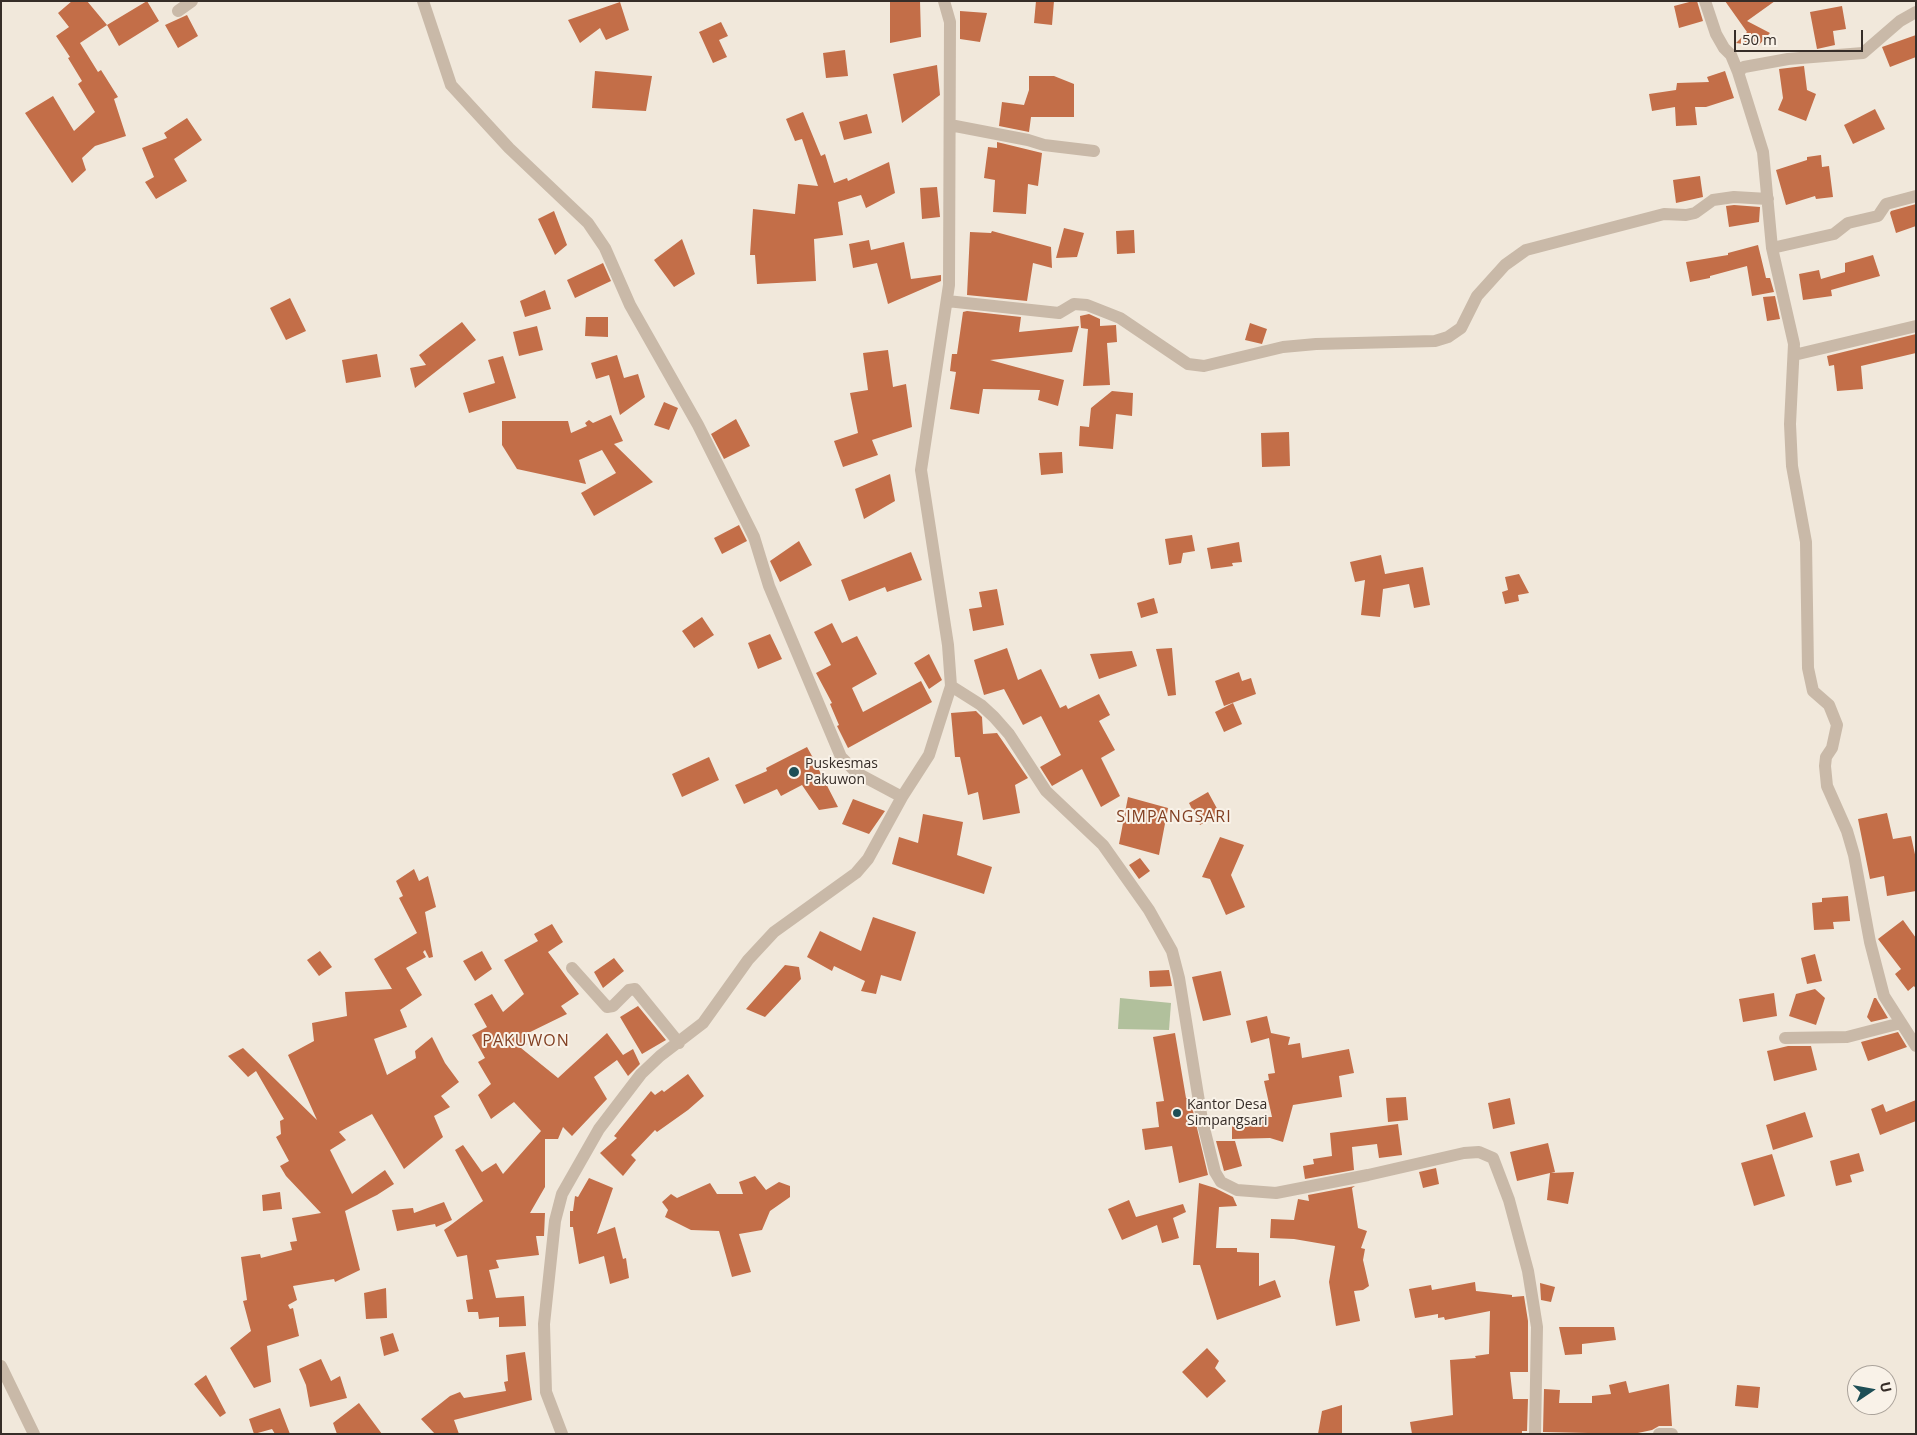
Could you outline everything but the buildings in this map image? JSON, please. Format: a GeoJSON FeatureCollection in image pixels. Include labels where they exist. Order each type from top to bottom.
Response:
{"type":"FeatureCollection","features":[{"type":"Feature","properties":{"kind":"street"},"geometry":{"type":"LineString","coordinates":[[178,11],[192,1]]}},
{"type":"Feature","properties":{"kind":"street"},"geometry":{"type":"LineString","coordinates":[[423,1],[451,85],[509,148],[588,223],[605,248],[630,305],[698,425],[754,537],[768,586],[840,757],[857,773],[902,797]]}},
{"type":"Feature","properties":{"kind":"street"},"geometry":{"type":"LineString","coordinates":[[562,1434],[546,1392],[544,1324],[555,1221],[562,1194],[599,1129],[641,1074],[660,1056],[704,1023],[748,960],[774,932],[856,873],[884,832],[902,797],[929,755],[951,686],[948,645],[921,470],[947,301],[950,220],[950,22],[944,1]]}},
{"type":"Feature","properties":{"kind":"street"},"geometry":{"type":"LineString","coordinates":[[1705,1],[1716,34],[1724,48],[1731,55],[1738,72],[1764,152],[1772,248],[1794,344],[1790,424],[1792,466],[1806,542],[1808,668],[1814,691],[1829,705],[1836,717],[1835,737],[1825,766],[1827,786],[1847,830],[1854,855],[1879,980],[1884,996],[1916,1046]]}},
{"type":"Feature","properties":{"kind":"street"},"geometry":{"type":"LineString","coordinates":[[1738,72],[1744,67],[1788,59],[1863,53],[1900,21],[1916,12]]}},
{"type":"Feature","properties":{"kind":"street"},"geometry":{"type":"LineString","coordinates":[[950,125],[1028,140],[1044,145],[1094,151]]}},
{"type":"Feature","properties":{"kind":"street"},"geometry":{"type":"LineString","coordinates":[[1772,248],[1834,234],[1848,223],[1878,216],[1886,204],[1916,196]]}},
{"type":"Feature","properties":{"kind":"street"},"geometry":{"type":"LineString","coordinates":[[947,301],[1059,313],[1074,304],[1087,305],[1120,318],[1188,364],[1204,366],[1283,348],[1308,345],[1435,342],[1448,337],[1461,328],[1477,296],[1505,265],[1526,250],[1664,214],[1686,215],[1695,213],[1713,200],[1734,197],[1768,199]]}},
{"type":"Feature","properties":{"kind":"street"},"geometry":{"type":"LineString","coordinates":[[1794,355],[1916,326]]}},
{"type":"Feature","properties":{"kind":"street"},"geometry":{"type":"LineString","coordinates":[[951,686],[981,705],[994,717],[1009,734],[1046,791],[1103,845],[1149,910],[1172,951],[1179,978],[1202,1120],[1215,1172],[1222,1182],[1237,1190],[1276,1193],[1368,1175],[1464,1153],[1479,1152],[1493,1158],[1509,1200],[1528,1271],[1537,1327],[1535,1434]]}},
{"type":"Feature","properties":{"kind":"street"},"geometry":{"type":"LineString","coordinates":[[572,968],[607,1007],[614,1006],[629,990],[635,988],[678,1043]]}},
{"type":"Feature","properties":{"kind":"street"},"geometry":{"type":"LineString","coordinates":[[1785,1038],[1847,1037],[1901,1023]]}},
{"type":"Feature","properties":{"kind":"street"},"geometry":{"type":"LineString","coordinates":[[1,1366],[34,1434]]}},
{"type":"Feature","properties":{"kind":"street"},"geometry":{"type":"LineString","coordinates":[[1659,1434],[1672,1434]]}},
{"type":"Feature","properties":{"kind":"green space"},"geometry":{"type":"Polygon","coordinates":[[[1120,998],[1171,1003],[1169,1030],[1118,1029],[1120,998]]]}},
{"type":"Feature","properties":{"kind":"place","name":"Puskesmas Pakuwon"},"geometry":{"type":"Point","coordinates":[794,772]}},
{"type":"Feature","properties":{"kind":"place","name":"Kantor Desa Simpangsari"},"geometry":{"type":"Point","coordinates":[1177,1113]}},
{"type":"Feature","properties":{"kind":"district","name":"SIMPANGSARI"},"geometry":{"type":"Point","coordinates":[1174,817]}},
{"type":"Feature","properties":{"kind":"district","name":"PAKUWON"},"geometry":{"type":"Point","coordinates":[526,1041]}}]}
